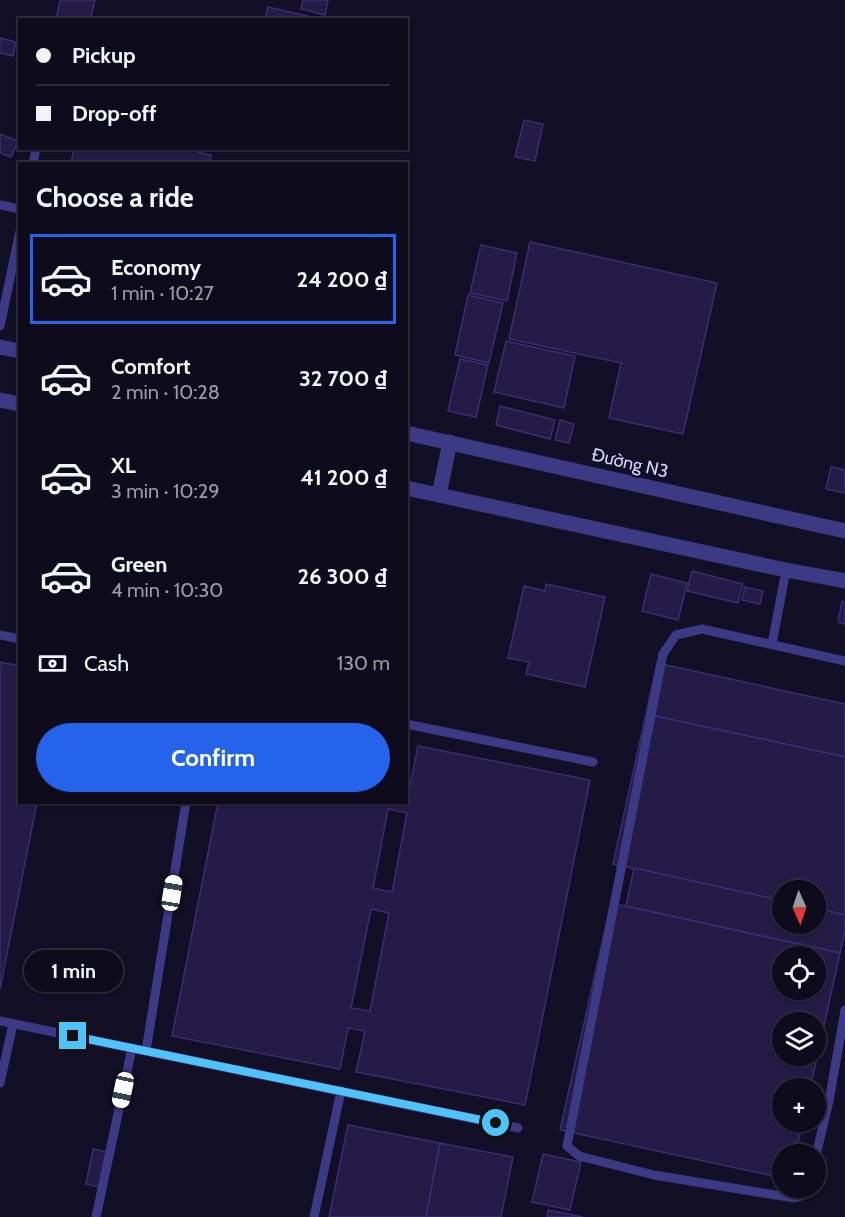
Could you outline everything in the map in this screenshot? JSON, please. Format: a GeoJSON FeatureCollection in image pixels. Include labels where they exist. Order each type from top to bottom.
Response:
{"type":"FeatureCollection","features":[{"type":"Feature","properties":{"kind":"street"},"geometry":{"type":"LineString","coordinates":[[0,346],[18,350]]}},
{"type":"Feature","properties":{"kind":"street"},"geometry":{"type":"LineString","coordinates":[[0,400],[18,404]]}},
{"type":"Feature","properties":{"kind":"street","name":"Đường N3"},"geometry":{"type":"LineString","coordinates":[[408,433],[845,531]]}},
{"type":"Feature","properties":{"kind":"street"},"geometry":{"type":"LineString","coordinates":[[439,495],[450,442]]}},
{"type":"Feature","properties":{"kind":"street"},"geometry":{"type":"LineString","coordinates":[[408,488],[845,581]]}},
{"type":"Feature","properties":{"kind":"lane"},"geometry":{"type":"LineString","coordinates":[[0,205],[18,208]]}},
{"type":"Feature","properties":{"kind":"lane"},"geometry":{"type":"LineString","coordinates":[[0,326],[18,240]]}},
{"type":"Feature","properties":{"kind":"lane"},"geometry":{"type":"LineString","coordinates":[[772,644],[786,570]]}},
{"type":"Feature","properties":{"kind":"lane"},"geometry":{"type":"LineString","coordinates":[[772,1194],[654,1174],[579,1156],[567,1146],[663,654],[676,635],[702,629],[845,661]]}},
{"type":"Feature","properties":{"kind":"lane"},"geometry":{"type":"LineString","coordinates":[[0,635],[18,639]]}},
{"type":"Feature","properties":{"kind":"lane"},"geometry":{"type":"LineString","coordinates":[[408,724],[593,762]]}},
{"type":"Feature","properties":{"kind":"lane"},"geometry":{"type":"LineString","coordinates":[[146,1051],[186,804]]}},
{"type":"Feature","properties":{"kind":"lane"},"geometry":{"type":"LineString","coordinates":[[819,1144],[829,1101],[845,1010]]}},
{"type":"Feature","properties":{"kind":"lane"},"geometry":{"type":"LineString","coordinates":[[0,1021],[518,1128]]}},
{"type":"Feature","properties":{"kind":"lane"},"geometry":{"type":"LineString","coordinates":[[0,1083],[13,1024]]}},
{"type":"Feature","properties":{"kind":"lane"},"geometry":{"type":"LineString","coordinates":[[96,1217],[132,1048]]}},
{"type":"Feature","properties":{"kind":"lane"},"geometry":{"type":"LineString","coordinates":[[314,1217],[341,1091]]}},
{"type":"Feature","properties":{"kind":"building"},"geometry":{"type":"Polygon","coordinates":[[[60,0],[95,0],[90,18],[56,18],[60,0]]]}},
{"type":"Feature","properties":{"kind":"building"},"geometry":{"type":"Polygon","coordinates":[[[303,0],[328,0],[325,15],[301,9],[303,0]]]}},
{"type":"Feature","properties":{"kind":"building"},"geometry":{"type":"Polygon","coordinates":[[[268,7],[316,18],[265,18],[268,7]]]}},
{"type":"Feature","properties":{"kind":"building"},"geometry":{"type":"Polygon","coordinates":[[[0,38],[16,42],[13,56],[0,53],[0,38]]]}},
{"type":"Feature","properties":{"kind":"building"},"geometry":{"type":"Polygon","coordinates":[[[524,120],[543,124],[535,161],[515,157],[524,120]]]}},
{"type":"Feature","properties":{"kind":"building"},"geometry":{"type":"Polygon","coordinates":[[[0,134],[18,141],[11,157],[0,153],[0,134]]]}},
{"type":"Feature","properties":{"kind":"building"},"geometry":{"type":"Polygon","coordinates":[[[74,150],[189,150],[211,155],[209,162],[71,162],[74,150]]]}},
{"type":"Feature","properties":{"kind":"building"},"geometry":{"type":"Polygon","coordinates":[[[530,242],[717,283],[683,434],[609,418],[621,363],[509,339],[530,242]]]}},
{"type":"Feature","properties":{"kind":"building"},"geometry":{"type":"Polygon","coordinates":[[[481,245],[517,253],[507,301],[470,293],[481,245]]]}},
{"type":"Feature","properties":{"kind":"building"},"geometry":{"type":"Polygon","coordinates":[[[468,295],[503,303],[489,363],[455,355],[468,295]]]}},
{"type":"Feature","properties":{"kind":"building"},"geometry":{"type":"Polygon","coordinates":[[[506,341],[575,356],[564,408],[494,392],[506,341]]]}},
{"type":"Feature","properties":{"kind":"building"},"geometry":{"type":"Polygon","coordinates":[[[460,359],[488,365],[476,417],[448,411],[460,359]]]}},
{"type":"Feature","properties":{"kind":"building"},"geometry":{"type":"Polygon","coordinates":[[[500,406],[555,420],[550,439],[496,425],[500,406]]]}},
{"type":"Feature","properties":{"kind":"building"},"geometry":{"type":"Polygon","coordinates":[[[560,420],[574,424],[569,443],[555,440],[560,420]]]}},
{"type":"Feature","properties":{"kind":"building"},"geometry":{"type":"Polygon","coordinates":[[[831,467],[845,470],[845,493],[826,489],[831,467]]]}},
{"type":"Feature","properties":{"kind":"building"},"geometry":{"type":"Polygon","coordinates":[[[692,571],[743,584],[738,603],[687,591],[692,571]]]}},
{"type":"Feature","properties":{"kind":"building"},"geometry":{"type":"Polygon","coordinates":[[[651,574],[687,583],[678,620],[642,611],[651,574]]]}},
{"type":"Feature","properties":{"kind":"building"},"geometry":{"type":"Polygon","coordinates":[[[546,584],[605,597],[585,687],[526,674],[529,662],[508,658],[524,586],[545,591],[546,584]]]}},
{"type":"Feature","properties":{"kind":"building"},"geometry":{"type":"Polygon","coordinates":[[[745,587],[763,591],[760,604],[742,600],[745,587]]]}},
{"type":"Feature","properties":{"kind":"building"},"geometry":{"type":"Polygon","coordinates":[[[842,601],[845,602],[845,624],[838,622],[842,601]]]}},
{"type":"Feature","properties":{"kind":"building"},"geometry":{"type":"Polygon","coordinates":[[[0,662],[18,666],[18,804],[37,804],[0,989],[0,662]]]}},
{"type":"Feature","properties":{"kind":"building"},"geometry":{"type":"Polygon","coordinates":[[[657,663],[845,704],[845,757],[646,714],[657,663]]]}},
{"type":"Feature","properties":{"kind":"building"},"geometry":{"type":"Polygon","coordinates":[[[646,714],[845,757],[845,915],[826,910],[826,880],[772,880],[772,899],[613,864],[646,714]]]}},
{"type":"Feature","properties":{"kind":"building"},"geometry":{"type":"Polygon","coordinates":[[[418,746],[590,780],[525,1105],[356,1072],[365,1031],[348,1028],[340,1069],[172,1036],[218,804],[408,804],[408,791],[418,746]],[[388,809],[373,888],[392,892],[407,813],[388,809]],[[371,909],[351,1008],[370,1011],[389,913],[371,909]]]}},
{"type":"Feature","properties":{"kind":"building"},"geometry":{"type":"Polygon","coordinates":[[[634,868],[772,899],[772,934],[826,934],[826,910],[845,915],[845,931],[840,953],[826,950],[826,946],[808,946],[626,906],[634,868]]]}},
{"type":"Feature","properties":{"kind":"building"},"geometry":{"type":"Polygon","coordinates":[[[611,903],[808,946],[772,946],[772,1000],[826,1000],[826,950],[840,953],[826,1016],[826,1012],[772,1012],[772,1066],[815,1066],[812,1078],[772,1078],[772,1132],[801,1132],[798,1144],[772,1144],[772,1176],[560,1130],[611,903]]]}},
{"type":"Feature","properties":{"kind":"building"},"geometry":{"type":"Polygon","coordinates":[[[348,1125],[440,1143],[426,1217],[329,1217],[348,1125]]]}},
{"type":"Feature","properties":{"kind":"building"},"geometry":{"type":"Polygon","coordinates":[[[440,1143],[513,1157],[501,1217],[426,1217],[440,1143]]]}},
{"type":"Feature","properties":{"kind":"building"},"geometry":{"type":"Polygon","coordinates":[[[93,1149],[107,1152],[100,1187],[86,1184],[93,1149]]]}},
{"type":"Feature","properties":{"kind":"building"},"geometry":{"type":"Polygon","coordinates":[[[543,1154],[581,1162],[570,1210],[532,1202],[543,1154]]]}},
{"type":"Feature","properties":{"kind":"building"},"geometry":{"type":"Polygon","coordinates":[[[548,1210],[583,1217],[547,1217],[548,1210]]]}},
{"type":"Feature","properties":{"kind":"route"},"geometry":{"type":"LineString","coordinates":[[73,1036],[496,1123]]}}]}
